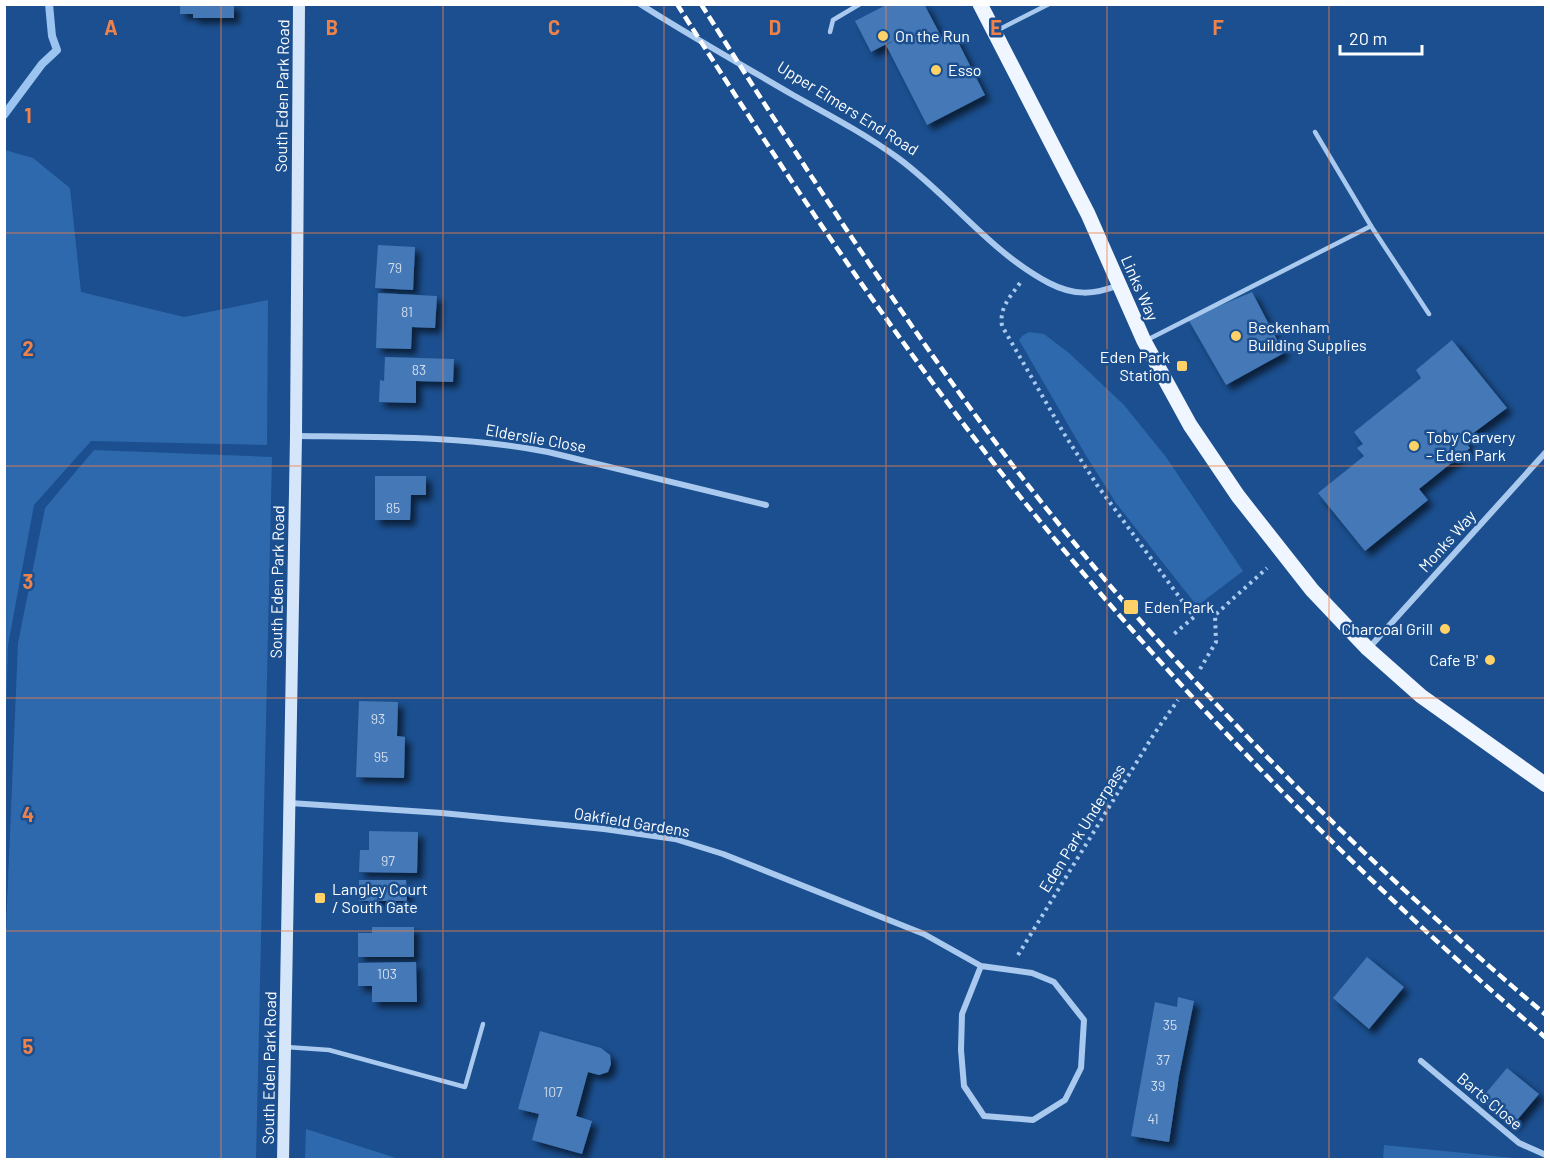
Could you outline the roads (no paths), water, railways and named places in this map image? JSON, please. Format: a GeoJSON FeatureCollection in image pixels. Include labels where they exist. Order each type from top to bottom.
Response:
{"type":"FeatureCollection","features":[{"type":"Feature","properties":{"kind":"main road","name":"South Eden Park Road"},"geometry":{"type":"LineString","coordinates":[[284,1160],[296,436],[299,4]]}},
{"type":"Feature","properties":{"kind":"main road","name":"Links Way"},"geometry":{"type":"LineString","coordinates":[[980,4],[1088,214],[1144,341],[1210,456],[1333,614],[1368,649]]}},
{"type":"Feature","properties":{"kind":"main road"},"geometry":{"type":"LineString","coordinates":[[1368,649],[1440,710],[1545,785]]}},
{"type":"Feature","properties":{"kind":"street","name":"Upper Elmers End Road"},"geometry":{"type":"LineString","coordinates":[[640,4],[684,32],[844,123],[907,165],[1028,271],[1051,284],[1079,293],[1101,292],[1119,285]]}},
{"type":"Feature","properties":{"kind":"street","name":"Elderslie Close"},"geometry":{"type":"LineString","coordinates":[[296,436],[477,441],[513,445],[766,504]]}},
{"type":"Feature","properties":{"kind":"street","name":"Monks Way"},"geometry":{"type":"LineString","coordinates":[[1368,649],[1545,452]]}},
{"type":"Feature","properties":{"kind":"street","name":"Oakfield Gardens"},"geometry":{"type":"LineString","coordinates":[[290,803],[442,813],[604,829],[675,840],[723,854],[924,934],[981,966],[1032,973],[1054,982],[1084,1020],[1081,1068],[1065,1100],[1033,1120],[984,1116],[964,1086],[961,1050],[962,1014],[981,966]]}},
{"type":"Feature","properties":{"kind":"street","name":"Barts Close"},"geometry":{"type":"LineString","coordinates":[[1421,1061],[1519,1143],[1545,1155]]}},
{"type":"Feature","properties":{"kind":"lane"},"geometry":{"type":"LineString","coordinates":[[830,32],[833,20],[860,4]]}},
{"type":"Feature","properties":{"kind":"lane"},"geometry":{"type":"LineString","coordinates":[[995,32],[1049,4]]}},
{"type":"Feature","properties":{"kind":"lane"},"geometry":{"type":"LineString","coordinates":[[1315,132],[1371,226],[1429,314]]}},
{"type":"Feature","properties":{"kind":"lane"},"geometry":{"type":"LineString","coordinates":[[1144,341],[1371,226]]}},
{"type":"Feature","properties":{"kind":"lane"},"geometry":{"type":"LineString","coordinates":[[286,1047],[329,1050],[465,1088],[483,1024]]}},
{"type":"Feature","properties":{"kind":"waterway"},"geometry":{"type":"LineString","coordinates":[[4,115],[42,64],[57,50],[52,36],[49,4]]}},
{"type":"Feature","properties":{"kind":"railway"},"geometry":{"type":"LineString","coordinates":[[677,4],[767,144],[909,351],[1010,484],[1063,549],[1176,679],[1294,804],[1417,923],[1546,1038]]}},
{"type":"Feature","properties":{"kind":"railway"},"geometry":{"type":"LineString","coordinates":[[701,4],[814,181],[931,354],[1014,467],[1073,542],[1135,615],[1265,755],[1402,888],[1546,1015]]}},
{"type":"Feature","properties":{"kind":"place","name":"On the Run"},"geometry":{"type":"Point","coordinates":[883,36]}},
{"type":"Feature","properties":{"kind":"place","name":"Esso"},"geometry":{"type":"Point","coordinates":[936,70]}},
{"type":"Feature","properties":{"kind":"place","name":"Beckenham Building Supplies"},"geometry":{"type":"Point","coordinates":[1236,336]}},
{"type":"Feature","properties":{"kind":"place","name":"Eden Park Station"},"geometry":{"type":"Point","coordinates":[1182,366]}},
{"type":"Feature","properties":{"kind":"place","name":"Toby Carvery - Eden Park"},"geometry":{"type":"Point","coordinates":[1414,446]}},
{"type":"Feature","properties":{"kind":"place","name":"Eden Park"},"geometry":{"type":"Point","coordinates":[1131,607]}},
{"type":"Feature","properties":{"kind":"place","name":"Charcoal Grill"},"geometry":{"type":"Point","coordinates":[1445,629]}},
{"type":"Feature","properties":{"kind":"place","name":"Cafe 'B'"},"geometry":{"type":"Point","coordinates":[1490,660]}},
{"type":"Feature","properties":{"kind":"place","name":"Langley Court / South Gate"},"geometry":{"type":"Point","coordinates":[320,898]}}]}
